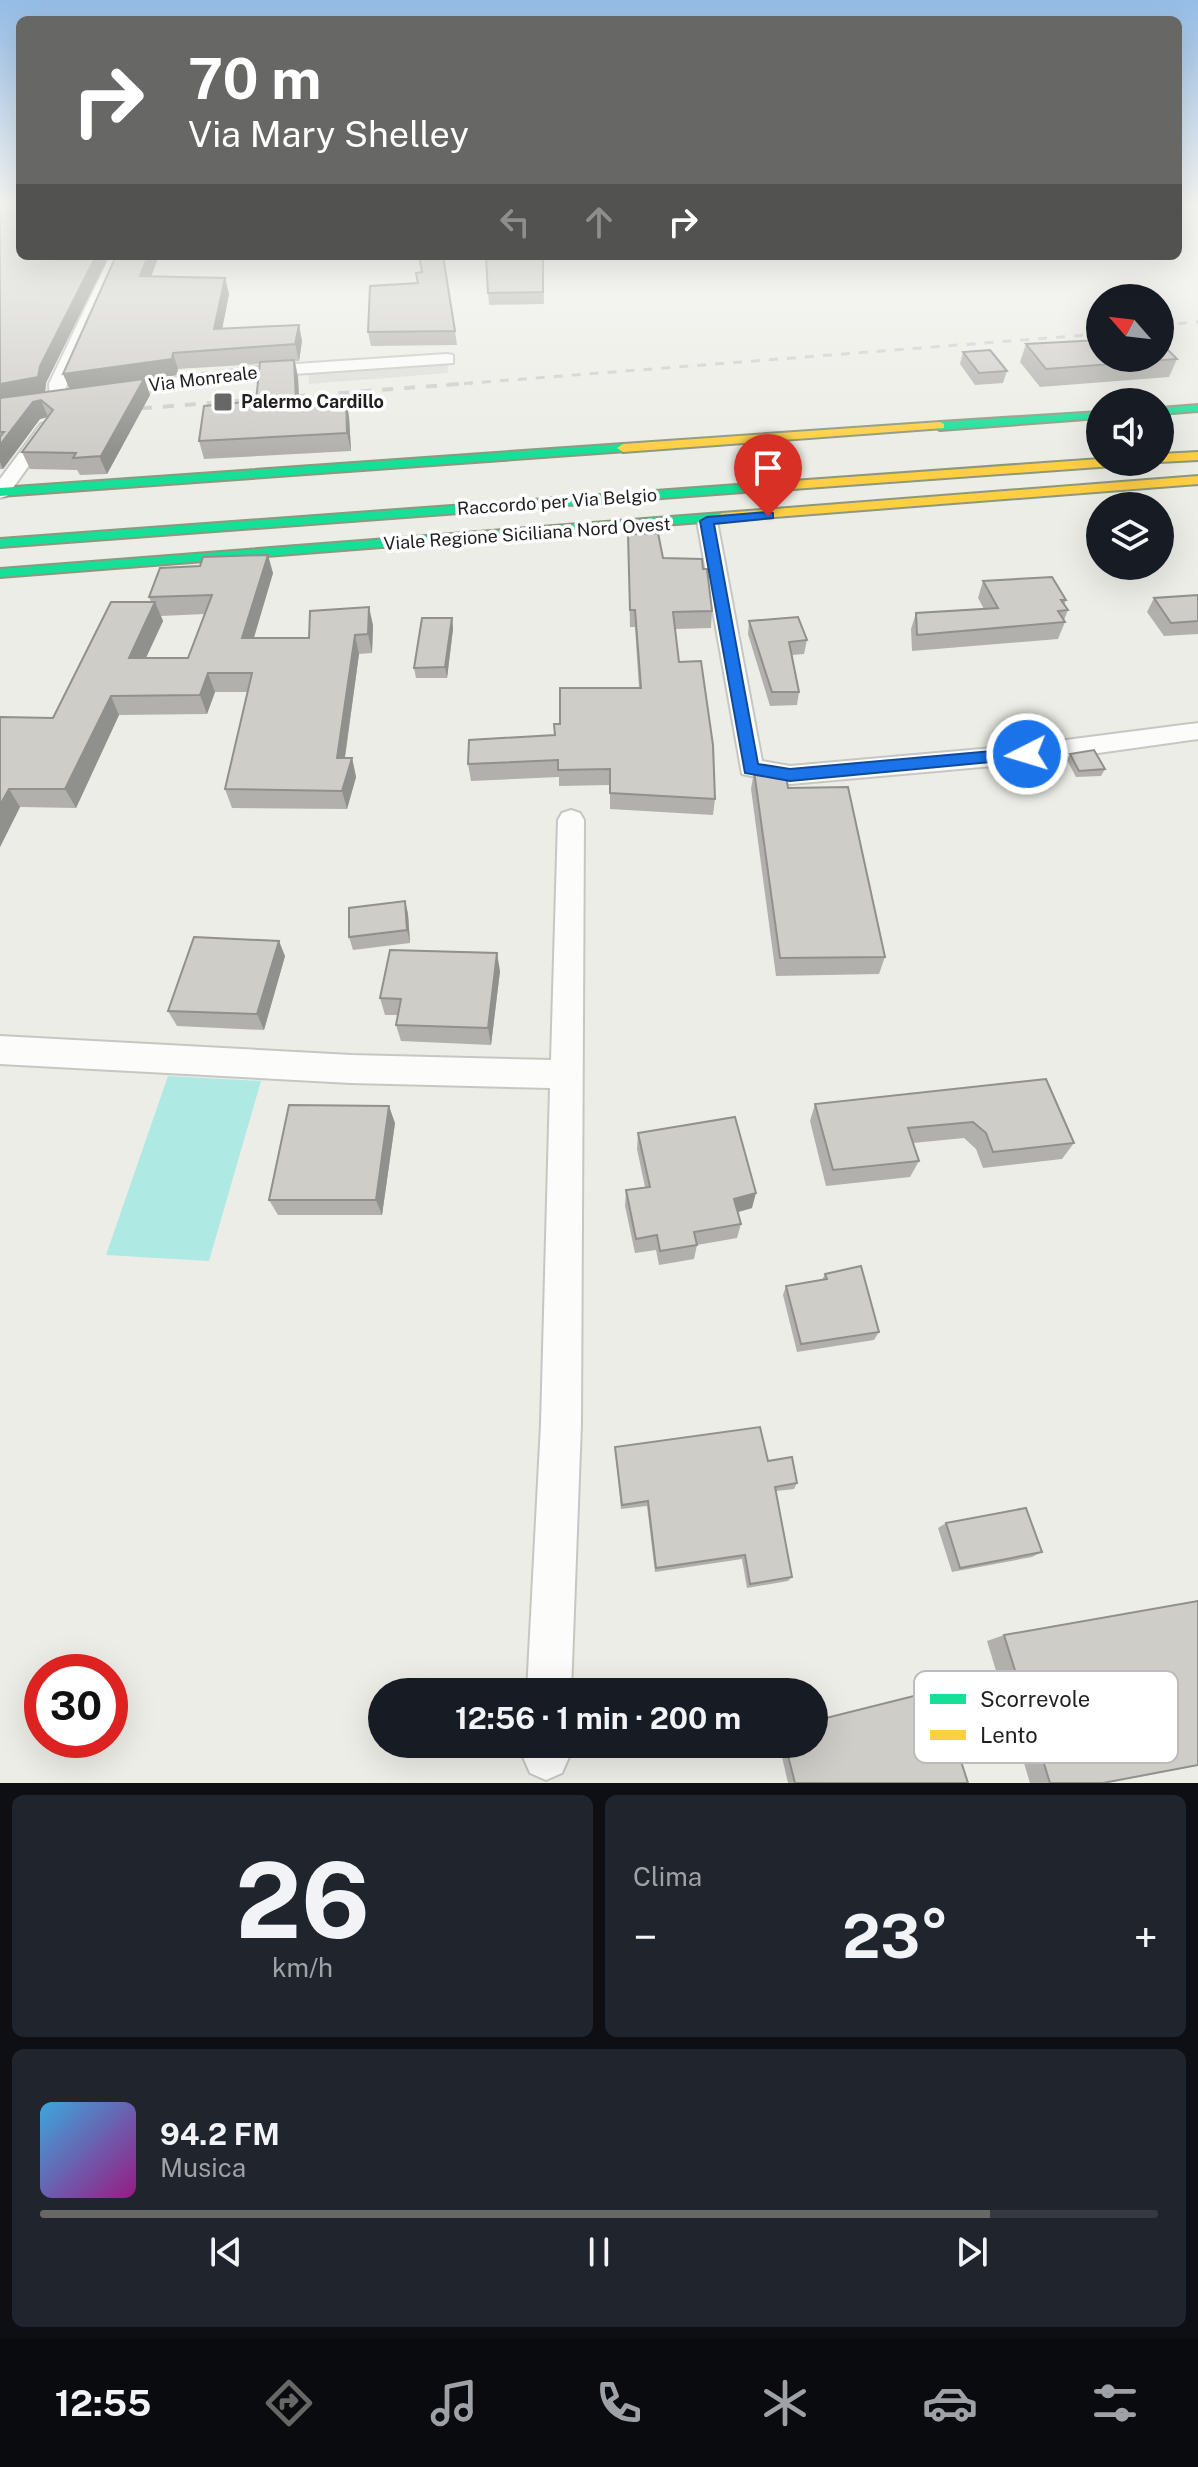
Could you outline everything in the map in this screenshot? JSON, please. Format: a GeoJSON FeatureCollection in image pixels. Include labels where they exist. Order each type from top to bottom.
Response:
{"type":"FeatureCollection","features":[{"type":"Feature","properties":{"kind":"main road"},"geometry":{"type":"LineString","coordinates":[[1174,410],[1198,408]]}},
{"type":"Feature","properties":{"kind":"main road"},"geometry":{"type":"LineString","coordinates":[[0,492],[1086,416]]}},
{"type":"Feature","properties":{"kind":"main road"},"geometry":{"type":"LineString","coordinates":[[1174,457],[1198,456]]}},
{"type":"Feature","properties":{"kind":"main road","name":"Raccordo per Via Belgio"},"geometry":{"type":"LineString","coordinates":[[0,543],[1086,464]]}},
{"type":"Feature","properties":{"kind":"main road","name":"Viale Regione Siciliana Nord Ovest"},"geometry":{"type":"LineString","coordinates":[[0,573],[707,521],[1198,480]]}},
{"type":"Feature","properties":{"kind":"street"},"geometry":{"type":"LineString","coordinates":[[56,399],[58,384],[103,286]]}},
{"type":"Feature","properties":{"kind":"street","name":"Via Monreale"},"geometry":{"type":"LineString","coordinates":[[99,393],[265,371],[447,359]]}},
{"type":"Feature","properties":{"kind":"street"},"geometry":{"type":"LineString","coordinates":[[0,492],[48,425]]}},
{"type":"Feature","properties":{"kind":"street"},"geometry":{"type":"LineString","coordinates":[[707,521],[751,768],[790,775],[1027,754],[1198,731]]}},
{"type":"Feature","properties":{"kind":"street"},"geometry":{"type":"LineString","coordinates":[[550,1678],[561,1424],[571,820]]}},
{"type":"Feature","properties":{"kind":"street"},"geometry":{"type":"LineString","coordinates":[[0,1050],[351,1069],[567,1074]]}},
{"type":"Feature","properties":{"kind":"shaded area"},"geometry":{"type":"Polygon","coordinates":[[[447,359],[448,373],[309,384],[308,371],[447,359]]]}},
{"type":"Feature","properties":{"kind":"shaded area"},"geometry":{"type":"Polygon","coordinates":[[[168,1076],[261,1081],[209,1261],[106,1255],[168,1076]]]}},
{"type":"Feature","properties":{"kind":"building"},"geometry":{"type":"Polygon","coordinates":[[[0,286],[81,286],[40,366],[38,377],[0,384],[0,286]]]}},
{"type":"Feature","properties":{"kind":"building"},"geometry":{"type":"Polygon","coordinates":[[[102,286],[223,286],[214,329],[299,325],[295,344],[173,353],[172,359],[63,374],[102,286]]]}},
{"type":"Feature","properties":{"kind":"building"},"geometry":{"type":"Polygon","coordinates":[[[370,286],[448,286],[455,331],[368,332],[370,286]]]}},
{"type":"Feature","properties":{"kind":"building"},"geometry":{"type":"Polygon","coordinates":[[[488,286],[543,286],[543,292],[488,293],[488,286]]]}},
{"type":"Feature","properties":{"kind":"building"},"geometry":{"type":"Polygon","coordinates":[[[1086,341],[1086,366],[1046,369],[1026,344],[1086,341]]]}},
{"type":"Feature","properties":{"kind":"building"},"geometry":{"type":"Polygon","coordinates":[[[990,350],[1007,371],[979,373],[963,352],[990,350]]]}},
{"type":"Feature","properties":{"kind":"building"},"geometry":{"type":"Polygon","coordinates":[[[294,360],[296,400],[346,399],[347,433],[199,441],[204,406],[256,401],[260,362],[294,360]]]}},
{"type":"Feature","properties":{"kind":"building"},"geometry":{"type":"Polygon","coordinates":[[[144,379],[101,456],[73,458],[76,453],[22,452],[53,410],[41,400],[33,402],[0,445],[4,432],[0,432],[0,398],[144,379]]]}},
{"type":"Feature","properties":{"kind":"building"},"geometry":{"type":"Polygon","coordinates":[[[658,533],[663,558],[702,559],[703,569],[707,569],[712,611],[673,612],[679,662],[701,661],[713,745],[715,799],[610,793],[610,769],[558,770],[558,760],[468,764],[469,740],[555,735],[554,724],[560,724],[560,688],[641,688],[635,610],[630,610],[628,534],[658,533]]]}},
{"type":"Feature","properties":{"kind":"building"},"geometry":{"type":"Polygon","coordinates":[[[268,555],[242,638],[309,638],[310,611],[369,607],[368,634],[355,635],[337,758],[352,758],[342,791],[225,789],[252,673],[208,673],[200,695],[111,696],[65,789],[9,789],[0,805],[0,717],[53,718],[111,602],[155,602],[129,658],[188,658],[212,595],[149,597],[160,568],[200,566],[203,557],[268,555]]]}},
{"type":"Feature","properties":{"kind":"building"},"geometry":{"type":"Polygon","coordinates":[[[1052,577],[1066,600],[1061,600],[1068,610],[1058,611],[1065,622],[917,635],[916,613],[998,608],[983,581],[1052,577]]]}},
{"type":"Feature","properties":{"kind":"building"},"geometry":{"type":"Polygon","coordinates":[[[1198,595],[1198,621],[1171,623],[1154,598],[1198,595]]]}},
{"type":"Feature","properties":{"kind":"building"},"geometry":{"type":"Polygon","coordinates":[[[798,617],[807,640],[789,642],[799,692],[772,692],[749,621],[798,617]]]}},
{"type":"Feature","properties":{"kind":"building"},"geometry":{"type":"Polygon","coordinates":[[[422,618],[452,618],[445,667],[414,668],[422,618]]]}},
{"type":"Feature","properties":{"kind":"building"},"geometry":{"type":"Polygon","coordinates":[[[1094,750],[1105,769],[1079,771],[1070,754],[1094,750]]]}},
{"type":"Feature","properties":{"kind":"building"},"geometry":{"type":"Polygon","coordinates":[[[785,770],[788,788],[848,787],[885,957],[780,958],[754,771],[785,770]]]}},
{"type":"Feature","properties":{"kind":"building"},"geometry":{"type":"Polygon","coordinates":[[[405,901],[407,930],[349,937],[349,908],[405,901]]]}},
{"type":"Feature","properties":{"kind":"building"},"geometry":{"type":"Polygon","coordinates":[[[194,937],[279,941],[257,1014],[168,1011],[194,937]]]}},
{"type":"Feature","properties":{"kind":"building"},"geometry":{"type":"Polygon","coordinates":[[[390,950],[497,953],[488,1028],[396,1025],[401,999],[380,998],[390,950]]]}},
{"type":"Feature","properties":{"kind":"building"},"geometry":{"type":"Polygon","coordinates":[[[1046,1079],[1074,1143],[993,1152],[986,1133],[973,1122],[908,1128],[919,1161],[833,1170],[815,1104],[1046,1079]]]}},
{"type":"Feature","properties":{"kind":"building"},"geometry":{"type":"Polygon","coordinates":[[[289,1105],[389,1106],[376,1200],[269,1200],[289,1105]]]}},
{"type":"Feature","properties":{"kind":"building"},"geometry":{"type":"Polygon","coordinates":[[[735,1117],[756,1193],[734,1199],[741,1224],[694,1232],[697,1245],[660,1251],[657,1235],[636,1239],[626,1190],[650,1187],[638,1133],[735,1117]]]}},
{"type":"Feature","properties":{"kind":"building"},"geometry":{"type":"Polygon","coordinates":[[[861,1266],[879,1332],[801,1344],[786,1286],[827,1279],[825,1274],[861,1266]]]}},
{"type":"Feature","properties":{"kind":"building"},"geometry":{"type":"Polygon","coordinates":[[[760,1427],[768,1461],[792,1457],[797,1483],[775,1487],[792,1577],[750,1584],[745,1555],[656,1568],[648,1501],[622,1505],[615,1447],[760,1427]]]}},
{"type":"Feature","properties":{"kind":"building"},"geometry":{"type":"Polygon","coordinates":[[[1026,1508],[1042,1552],[960,1568],[946,1523],[1026,1508]]]}},
{"type":"Feature","properties":{"kind":"building"},"geometry":{"type":"Polygon","coordinates":[[[1198,1601],[1198,1765],[1103,1783],[1050,1783],[1044,1763],[1178,1763],[1178,1671],[1015,1671],[1004,1635],[1198,1601]]]}},
{"type":"Feature","properties":{"kind":"building"},"geometry":{"type":"Polygon","coordinates":[[[914,1696],[914,1763],[962,1763],[968,1783],[795,1783],[789,1758],[828,1758],[828,1718],[914,1696]]]}},
{"type":"Feature","properties":{"kind":"railway"},"geometry":{"type":"LineString","coordinates":[[1174,324],[1198,322]]}},
{"type":"Feature","properties":{"kind":"railway"},"geometry":{"type":"LineString","coordinates":[[454,384],[1086,335]]}},
{"type":"Feature","properties":{"kind":"railway"},"geometry":{"type":"LineString","coordinates":[[454,384],[472,383]]}},
{"type":"Feature","properties":{"kind":"railway"},"geometry":{"type":"LineString","coordinates":[[119,410],[454,384]]}},
{"type":"Feature","properties":{"kind":"railway"},"geometry":{"type":"LineString","coordinates":[[446,385],[454,384]]}},
{"type":"Feature","properties":{"kind":"traffic: fast"},"geometry":{"type":"LineString","coordinates":[[1174,410],[1198,408]]}},
{"type":"Feature","properties":{"kind":"traffic: fast"},"geometry":{"type":"LineString","coordinates":[[940,426],[1086,416]]}},
{"type":"Feature","properties":{"kind":"traffic: fast"},"geometry":{"type":"LineString","coordinates":[[0,492],[623,448]]}},
{"type":"Feature","properties":{"kind":"traffic: fast"},"geometry":{"type":"LineString","coordinates":[[0,543],[793,485]]}},
{"type":"Feature","properties":{"kind":"traffic: fast"},"geometry":{"type":"LineString","coordinates":[[0,573],[722,517]]}},
{"type":"Feature","properties":{"kind":"traffic: slow"},"geometry":{"type":"LineString","coordinates":[[623,448],[940,426]]}},
{"type":"Feature","properties":{"kind":"traffic: slow"},"geometry":{"type":"LineString","coordinates":[[1174,457],[1198,456]]}},
{"type":"Feature","properties":{"kind":"traffic: slow"},"geometry":{"type":"LineString","coordinates":[[793,485],[1086,464]]}},
{"type":"Feature","properties":{"kind":"traffic: slow"},"geometry":{"type":"LineString","coordinates":[[722,517],[1198,480]]}},
{"type":"Feature","properties":{"kind":"place","name":"Palermo Cardillo"},"geometry":{"type":"Point","coordinates":[223,402]}},
{"type":"Feature","properties":{"kind":"route"},"geometry":{"type":"LineString","coordinates":[[768,516],[707,521],[751,768],[790,775],[1027,754]]}}]}
